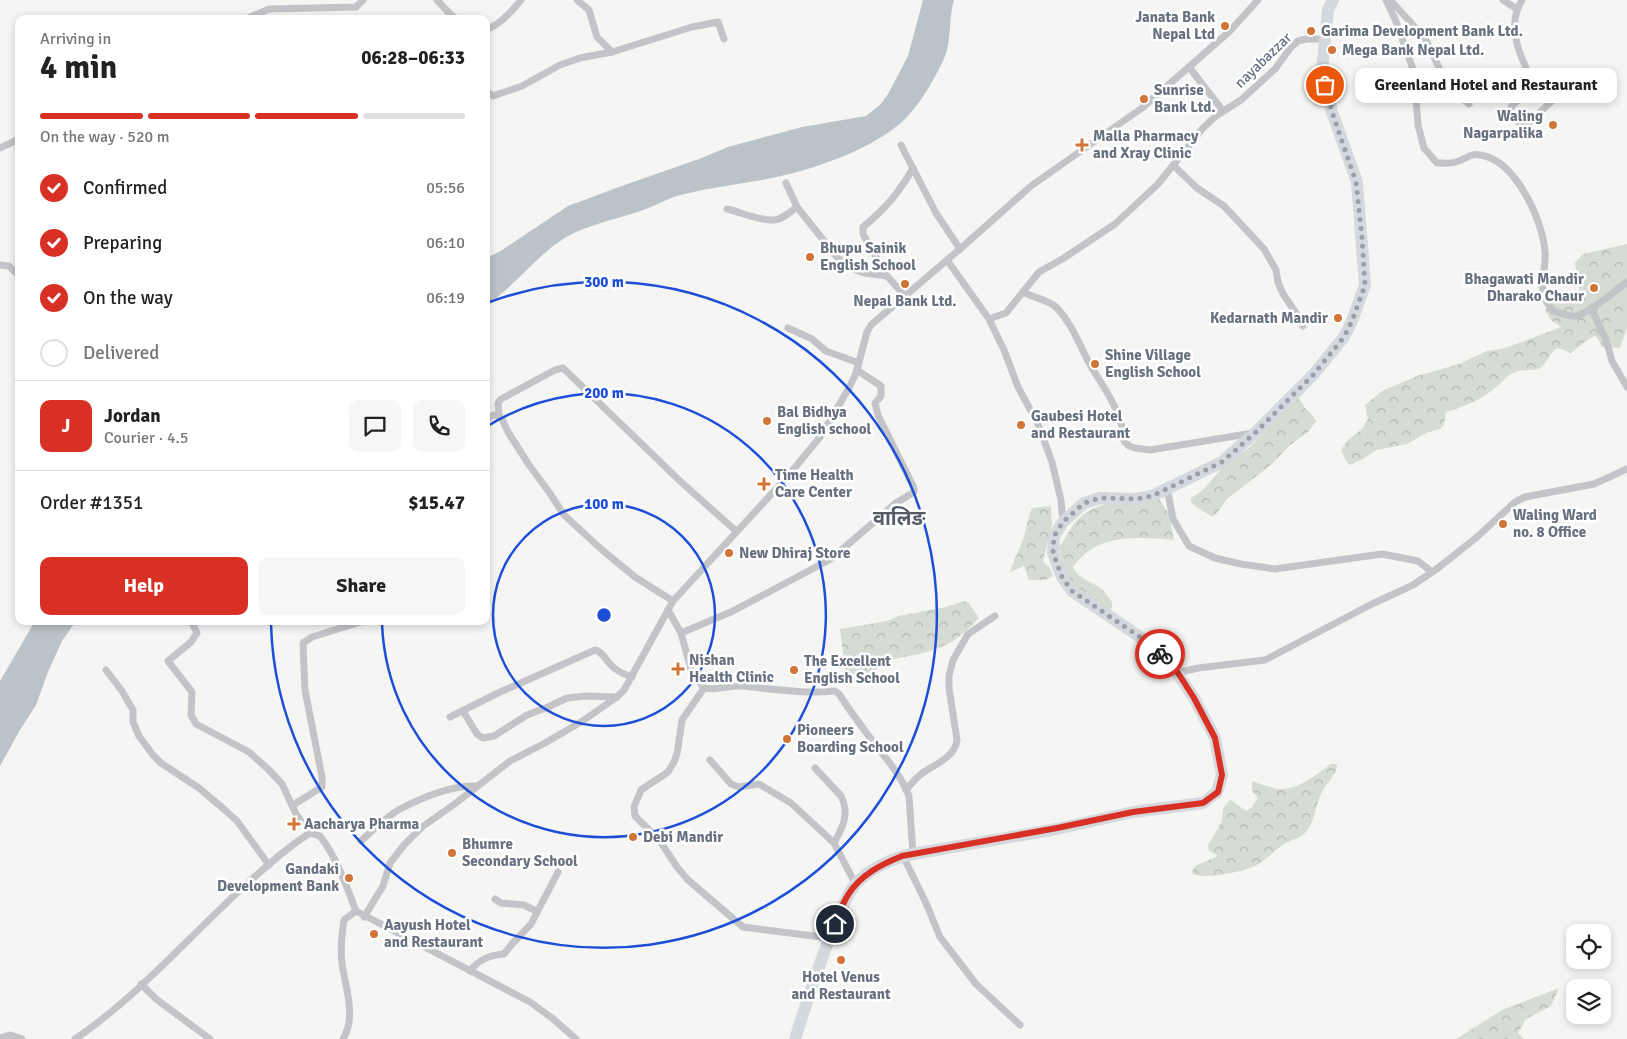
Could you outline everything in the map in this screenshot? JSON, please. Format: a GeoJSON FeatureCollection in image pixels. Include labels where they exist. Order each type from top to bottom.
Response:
{"type":"FeatureCollection","features":[{"type":"Feature","properties":{"kind":"highway"},"geometry":{"type":"LineString","coordinates":[[795,1039],[829,938],[847,896],[856,884],[881,865],[908,855],[1133,812],[1203,803],[1218,792],[1222,775],[1215,738],[1194,698],[1178,673],[1143,639],[1072,591],[1062,577],[1053,553],[1054,536],[1063,522],[1084,503],[1100,498],[1136,499],[1152,496],[1222,462],[1256,432],[1313,375],[1344,337],[1365,285],[1356,182],[1332,112],[1322,71],[1328,10],[1333,0]]}},
{"type":"Feature","properties":{"kind":"street"},"geometry":{"type":"LineString","coordinates":[[256,15],[269,10],[307,7],[356,8],[363,0]]}},
{"type":"Feature","properties":{"kind":"street"},"geometry":{"type":"LineString","coordinates":[[437,0],[451,15]]}},
{"type":"Feature","properties":{"kind":"street"},"geometry":{"type":"LineString","coordinates":[[490,28],[513,11],[522,0]]}},
{"type":"Feature","properties":{"kind":"street"},"geometry":{"type":"LineString","coordinates":[[577,0],[589,10],[597,37],[612,52]]}},
{"type":"Feature","properties":{"kind":"street"},"geometry":{"type":"LineString","coordinates":[[364,917],[383,886],[390,863],[422,827],[456,804],[514,758],[546,743],[588,717],[624,690],[672,601],[788,476],[820,437],[849,388],[858,367],[868,328],[1031,186],[1142,108],[1230,31],[1258,0]]}},
{"type":"Feature","properties":{"kind":"street"},"geometry":{"type":"LineString","coordinates":[[1386,0],[1414,72],[1418,125],[1424,148],[1437,163],[1456,162],[1469,155],[1482,155],[1497,162],[1519,183],[1535,214],[1543,236],[1545,254],[1543,295],[1553,311],[1576,316],[1592,308],[1627,282]]}},
{"type":"Feature","properties":{"kind":"street"},"geometry":{"type":"LineString","coordinates":[[1390,0],[1425,38],[1442,74],[1457,94],[1469,104]]}},
{"type":"Feature","properties":{"kind":"street"},"geometry":{"type":"LineString","coordinates":[[1504,0],[1517,9]]}},
{"type":"Feature","properties":{"kind":"street"},"geometry":{"type":"LineString","coordinates":[[1522,0],[1517,9],[1515,35],[1517,48],[1534,84]]}},
{"type":"Feature","properties":{"kind":"street"},"geometry":{"type":"LineString","coordinates":[[490,94],[493,96],[522,86],[560,65],[580,58],[612,52],[692,27],[718,22],[724,39]]}},
{"type":"Feature","properties":{"kind":"street","name":"nayabazzar"},"geometry":{"type":"LineString","coordinates":[[989,319],[1006,313],[1039,272],[1064,258],[1115,224],[1158,184],[1203,128],[1240,100],[1275,69],[1291,47],[1298,41],[1306,38],[1325,39]]}},
{"type":"Feature","properties":{"kind":"street"},"geometry":{"type":"LineString","coordinates":[[1189,67],[1223,111]]}},
{"type":"Feature","properties":{"kind":"street"},"geometry":{"type":"LineString","coordinates":[[1534,84],[1539,84],[1551,95],[1551,102],[1525,126],[1510,111],[1511,107],[1534,84]]}},
{"type":"Feature","properties":{"kind":"street"},"geometry":{"type":"LineString","coordinates":[[0,148],[15,141]]}},
{"type":"Feature","properties":{"kind":"street"},"geometry":{"type":"LineString","coordinates":[[901,145],[936,213],[960,249]]}},
{"type":"Feature","properties":{"kind":"street"},"geometry":{"type":"LineString","coordinates":[[1174,166],[1197,188],[1224,206],[1264,249],[1276,270],[1283,294],[1303,326]]}},
{"type":"Feature","properties":{"kind":"street"},"geometry":{"type":"LineString","coordinates":[[905,296],[887,276],[863,234],[862,227],[876,216],[898,193],[913,168]]}},
{"type":"Feature","properties":{"kind":"street"},"geometry":{"type":"LineString","coordinates":[[786,183],[797,207],[830,250],[850,268],[864,274],[887,276]]}},
{"type":"Feature","properties":{"kind":"street"},"geometry":{"type":"LineString","coordinates":[[727,209],[773,220],[787,215],[797,207]]}},
{"type":"Feature","properties":{"kind":"street"},"geometry":{"type":"LineString","coordinates":[[947,260],[989,319],[1018,387],[1038,424],[1049,454],[1063,522]]}},
{"type":"Feature","properties":{"kind":"street"},"geometry":{"type":"LineString","coordinates":[[0,265],[9,266],[15,272]]}},
{"type":"Feature","properties":{"kind":"street"},"geometry":{"type":"LineString","coordinates":[[1023,292],[1056,307],[1073,331],[1108,394],[1124,430],[1124,441],[1129,446],[1150,450],[1256,432]]}},
{"type":"Feature","properties":{"kind":"street"},"geometry":{"type":"LineString","coordinates":[[1592,308],[1606,340],[1612,362],[1627,387]]}},
{"type":"Feature","properties":{"kind":"street"},"geometry":{"type":"LineString","coordinates":[[681,633],[746,604],[832,559],[896,504],[914,492],[914,488],[878,416],[875,403],[882,396],[881,386],[858,367],[826,351],[812,339],[788,328]]}},
{"type":"Feature","properties":{"kind":"street"},"geometry":{"type":"LineString","coordinates":[[672,601],[635,577],[564,515],[550,492],[529,466],[508,432],[504,421],[499,416],[498,403],[501,399],[555,370],[563,368],[680,481],[736,531]]}},
{"type":"Feature","properties":{"kind":"street"},"geometry":{"type":"LineString","coordinates":[[490,418],[499,416]]}},
{"type":"Feature","properties":{"kind":"street"},"geometry":{"type":"LineString","coordinates":[[1178,673],[1198,668],[1264,660],[1370,604],[1413,585],[1477,537],[1515,502],[1525,497],[1594,484],[1627,469]]}},
{"type":"Feature","properties":{"kind":"street"},"geometry":{"type":"LineString","coordinates":[[1167,488],[1173,519],[1189,546],[1215,558],[1275,569],[1382,554],[1418,561],[1432,572]]}},
{"type":"Feature","properties":{"kind":"street"},"geometry":{"type":"LineString","coordinates":[[668,610],[681,633],[692,673],[704,688],[715,690],[740,686],[802,692],[835,691],[899,775],[909,796],[908,855],[940,937],[976,984],[1020,1025]]}},
{"type":"Feature","properties":{"kind":"street"},"geometry":{"type":"LineString","coordinates":[[906,790],[922,774],[944,759],[956,745],[957,740],[949,688],[949,676],[953,660],[968,634],[995,616]]}},
{"type":"Feature","properties":{"kind":"street"},"geometry":{"type":"LineString","coordinates":[[193,625],[196,633],[191,642],[168,661],[192,692],[191,715],[196,724],[250,752],[282,784],[296,814],[310,834],[320,836],[336,861],[356,911],[364,917],[530,1002],[576,1039]]}},
{"type":"Feature","properties":{"kind":"street"},"geometry":{"type":"LineString","coordinates":[[292,805],[322,786],[322,777],[305,690],[303,643],[312,637],[351,625]]}},
{"type":"Feature","properties":{"kind":"street"},"geometry":{"type":"LineString","coordinates":[[450,717],[498,693],[595,650],[601,653],[610,665],[620,673],[632,677]]}},
{"type":"Feature","properties":{"kind":"street"},"geometry":{"type":"LineString","coordinates":[[106,670],[134,710],[133,722],[139,736],[153,755],[161,763],[213,799],[238,822],[269,864]]}},
{"type":"Feature","properties":{"kind":"street"},"geometry":{"type":"LineString","coordinates":[[704,688],[682,720],[674,762],[668,772],[641,790],[634,807],[635,816],[660,841],[688,880],[743,927],[829,938]]}},
{"type":"Feature","properties":{"kind":"street"},"geometry":{"type":"LineString","coordinates":[[463,711],[477,734],[483,738],[494,736],[527,715],[567,698],[576,696],[617,697]]}},
{"type":"Feature","properties":{"kind":"street"},"geometry":{"type":"LineString","coordinates":[[710,760],[731,784],[738,787],[759,784],[791,803],[834,843],[856,884]]}},
{"type":"Feature","properties":{"kind":"street"},"geometry":{"type":"LineString","coordinates":[[815,768],[841,796],[843,801],[846,819],[834,843]]}},
{"type":"Feature","properties":{"kind":"street"},"geometry":{"type":"LineString","coordinates":[[361,841],[399,810],[446,789],[478,786]]}},
{"type":"Feature","properties":{"kind":"street"},"geometry":{"type":"LineString","coordinates":[[75,1039],[113,1012],[269,864],[310,834]]}},
{"type":"Feature","properties":{"kind":"street"},"geometry":{"type":"LineString","coordinates":[[470,971],[481,960],[493,955],[504,954],[531,924],[536,911],[558,872]]}},
{"type":"Feature","properties":{"kind":"street"},"geometry":{"type":"LineString","coordinates":[[495,899],[501,903],[524,905],[536,911]]}},
{"type":"Feature","properties":{"kind":"street"},"geometry":{"type":"LineString","coordinates":[[347,1037],[350,1011],[342,961],[342,929],[344,920],[356,911]]}},
{"type":"Feature","properties":{"kind":"street"},"geometry":{"type":"LineString","coordinates":[[142,984],[156,999],[210,1039]]}},
{"type":"Feature","properties":{"kind":"street"},"geometry":{"type":"LineString","coordinates":[[0,1038],[11,1035],[22,1039]]}},
{"type":"Feature","properties":{"kind":"green space"},"geometry":{"type":"Polygon","coordinates":[[[1627,244],[1627,328],[1620,348],[1602,347],[1596,336],[1590,338],[1571,353],[1558,348],[1540,368],[1513,373],[1478,400],[1446,412],[1444,425],[1440,429],[1428,432],[1407,444],[1377,450],[1350,465],[1346,461],[1341,450],[1348,440],[1362,429],[1368,419],[1365,405],[1382,391],[1417,376],[1459,364],[1487,351],[1505,348],[1561,327],[1551,320],[1545,310],[1557,299],[1581,300],[1575,263],[1583,254],[1627,244]]]}},
{"type":"Feature","properties":{"kind":"green space"},"geometry":{"type":"Polygon","coordinates":[[[1298,398],[1316,421],[1309,431],[1289,446],[1272,464],[1227,499],[1212,517],[1191,503],[1191,498],[1202,491],[1222,468],[1251,446],[1298,398]]]}},
{"type":"Feature","properties":{"kind":"green space"},"geometry":{"type":"Polygon","coordinates":[[[1159,499],[1169,514],[1174,540],[1132,538],[1106,543],[1094,548],[1083,556],[1073,567],[1081,577],[1103,590],[1112,602],[1112,608],[1108,613],[1065,578],[1059,548],[1076,521],[1094,508],[1115,502],[1159,499]]]}},
{"type":"Feature","properties":{"kind":"green space"},"geometry":{"type":"Polygon","coordinates":[[[1051,506],[1052,524],[1043,561],[1050,568],[1053,576],[1045,580],[1029,580],[1024,566],[1010,572],[1032,508],[1051,506]]]}},
{"type":"Feature","properties":{"kind":"green space"},"geometry":{"type":"Polygon","coordinates":[[[964,601],[969,603],[979,618],[953,641],[924,653],[887,662],[866,677],[860,679],[850,677],[845,671],[840,629],[887,621],[898,616],[946,607],[964,601]]]}},
{"type":"Feature","properties":{"kind":"green space"},"geometry":{"type":"Polygon","coordinates":[[[1331,764],[1337,764],[1337,768],[1323,790],[1311,824],[1303,835],[1284,844],[1264,861],[1247,869],[1207,876],[1193,874],[1195,866],[1218,856],[1209,851],[1208,845],[1222,821],[1223,809],[1229,801],[1231,800],[1246,811],[1251,808],[1258,798],[1252,791],[1252,781],[1279,789],[1286,789],[1306,781],[1331,764]]]}},
{"type":"Feature","properties":{"kind":"green space"},"geometry":{"type":"Polygon","coordinates":[[[1559,988],[1551,1006],[1526,1019],[1518,1033],[1524,1039],[1456,1039],[1502,1010],[1559,988]]]}},
{"type":"Feature","properties":{"kind":"shaded area"},"geometry":{"type":"Polygon","coordinates":[[[923,0],[954,0],[945,56],[924,96],[913,111],[894,129],[860,149],[822,164],[784,175],[677,196],[646,209],[574,233],[561,240],[539,258],[490,302],[490,256],[568,206],[728,147],[802,127],[866,116],[880,105],[888,94],[908,56],[923,0]]]}},
{"type":"Feature","properties":{"kind":"shaded area"},"geometry":{"type":"Polygon","coordinates":[[[33,625],[73,625],[62,641],[36,705],[0,766],[0,681],[33,625]]]}},
{"type":"Feature","properties":{"kind":"way so far"},"geometry":{"type":"LineString","coordinates":[[1160,654],[1143,639],[1072,591],[1062,577],[1053,553],[1054,536],[1063,522],[1084,503],[1100,498],[1136,499],[1152,496],[1222,462],[1256,432],[1313,375],[1344,337],[1362,298],[1365,285],[1362,238],[1356,182],[1332,112],[1325,85]]}},
{"type":"Feature","properties":{"kind":"place","name":"Janata Bank Nepal Ltd"},"geometry":{"type":"Point","coordinates":[1225,26]}},
{"type":"Feature","properties":{"kind":"place","name":"Garima Development Bank Ltd."},"geometry":{"type":"Point","coordinates":[1311,31]}},
{"type":"Feature","properties":{"kind":"place","name":"Mega Bank Nepal Ltd."},"geometry":{"type":"Point","coordinates":[1332,50]}},
{"type":"Feature","properties":{"kind":"place","name":"Greenland Hotel and Restaurant"},"geometry":{"type":"Point","coordinates":[1325,85]}},
{"type":"Feature","properties":{"kind":"place","name":"Sunrise Bank Ltd."},"geometry":{"type":"Point","coordinates":[1144,99]}},
{"type":"Feature","properties":{"kind":"place","name":"Waling Nagarpalika"},"geometry":{"type":"Point","coordinates":[1553,125]}},
{"type":"Feature","properties":{"kind":"place","name":"Malla Pharmacy and Xray Clinic"},"geometry":{"type":"Point","coordinates":[1082,145]}},
{"type":"Feature","properties":{"kind":"place","name":"Bhupu Sainik English School"},"geometry":{"type":"Point","coordinates":[810,257]}},
{"type":"Feature","properties":{"kind":"place","name":"Nepal Bank Ltd."},"geometry":{"type":"Point","coordinates":[905,284]}},
{"type":"Feature","properties":{"kind":"place","name":"Bhagawati Mandir Dharako Chaur"},"geometry":{"type":"Point","coordinates":[1594,288]}},
{"type":"Feature","properties":{"kind":"place","name":"Kedarnath Mandir"},"geometry":{"type":"Point","coordinates":[1338,318]}},
{"type":"Feature","properties":{"kind":"place","name":"Shine Village English School"},"geometry":{"type":"Point","coordinates":[1095,364]}},
{"type":"Feature","properties":{"kind":"place","name":"Bal Bidhya English school"},"geometry":{"type":"Point","coordinates":[767,421]}},
{"type":"Feature","properties":{"kind":"place","name":"Gaubesi Hotel and Restaurant"},"geometry":{"type":"Point","coordinates":[1021,425]}},
{"type":"Feature","properties":{"kind":"place","name":"Time Health Care Center"},"geometry":{"type":"Point","coordinates":[764,484]}},
{"type":"Feature","properties":{"kind":"place","name":"Waling Ward no. 8 Office"},"geometry":{"type":"Point","coordinates":[1503,524]}},
{"type":"Feature","properties":{"kind":"place","name":"New Dhiraj Store"},"geometry":{"type":"Point","coordinates":[729,553]}},
{"type":"Feature","properties":{"kind":"place","name":"Nishan Health Clinic"},"geometry":{"type":"Point","coordinates":[678,669]}},
{"type":"Feature","properties":{"kind":"place","name":"The Excellent English School"},"geometry":{"type":"Point","coordinates":[794,670]}},
{"type":"Feature","properties":{"kind":"place","name":"Pioneers Boarding School"},"geometry":{"type":"Point","coordinates":[787,739]}},
{"type":"Feature","properties":{"kind":"place","name":"Aacharya Pharma"},"geometry":{"type":"Point","coordinates":[294,824]}},
{"type":"Feature","properties":{"kind":"place","name":"Debi Mandir"},"geometry":{"type":"Point","coordinates":[633,837]}},
{"type":"Feature","properties":{"kind":"place","name":"Bhumre Secondary School"},"geometry":{"type":"Point","coordinates":[452,853]}},
{"type":"Feature","properties":{"kind":"place","name":"Gandaki Development Bank"},"geometry":{"type":"Point","coordinates":[349,878]}},
{"type":"Feature","properties":{"kind":"place","name":"Aayush Hotel and Restaurant"},"geometry":{"type":"Point","coordinates":[374,934]}},
{"type":"Feature","properties":{"kind":"place","name":"Hotel Venus and Restaurant"},"geometry":{"type":"Point","coordinates":[841,960]}},
{"type":"Feature","properties":{"kind":"district","name":"वालिङ"},"geometry":{"type":"Point","coordinates":[899,518]}},
{"type":"Feature","properties":{"kind":"route"},"geometry":{"type":"LineString","coordinates":[[835,924],[847,896],[856,884],[881,865],[902,856],[1133,812],[1203,803],[1218,792],[1222,775],[1215,738],[1194,698],[1178,673],[1160,654]]}}]}
